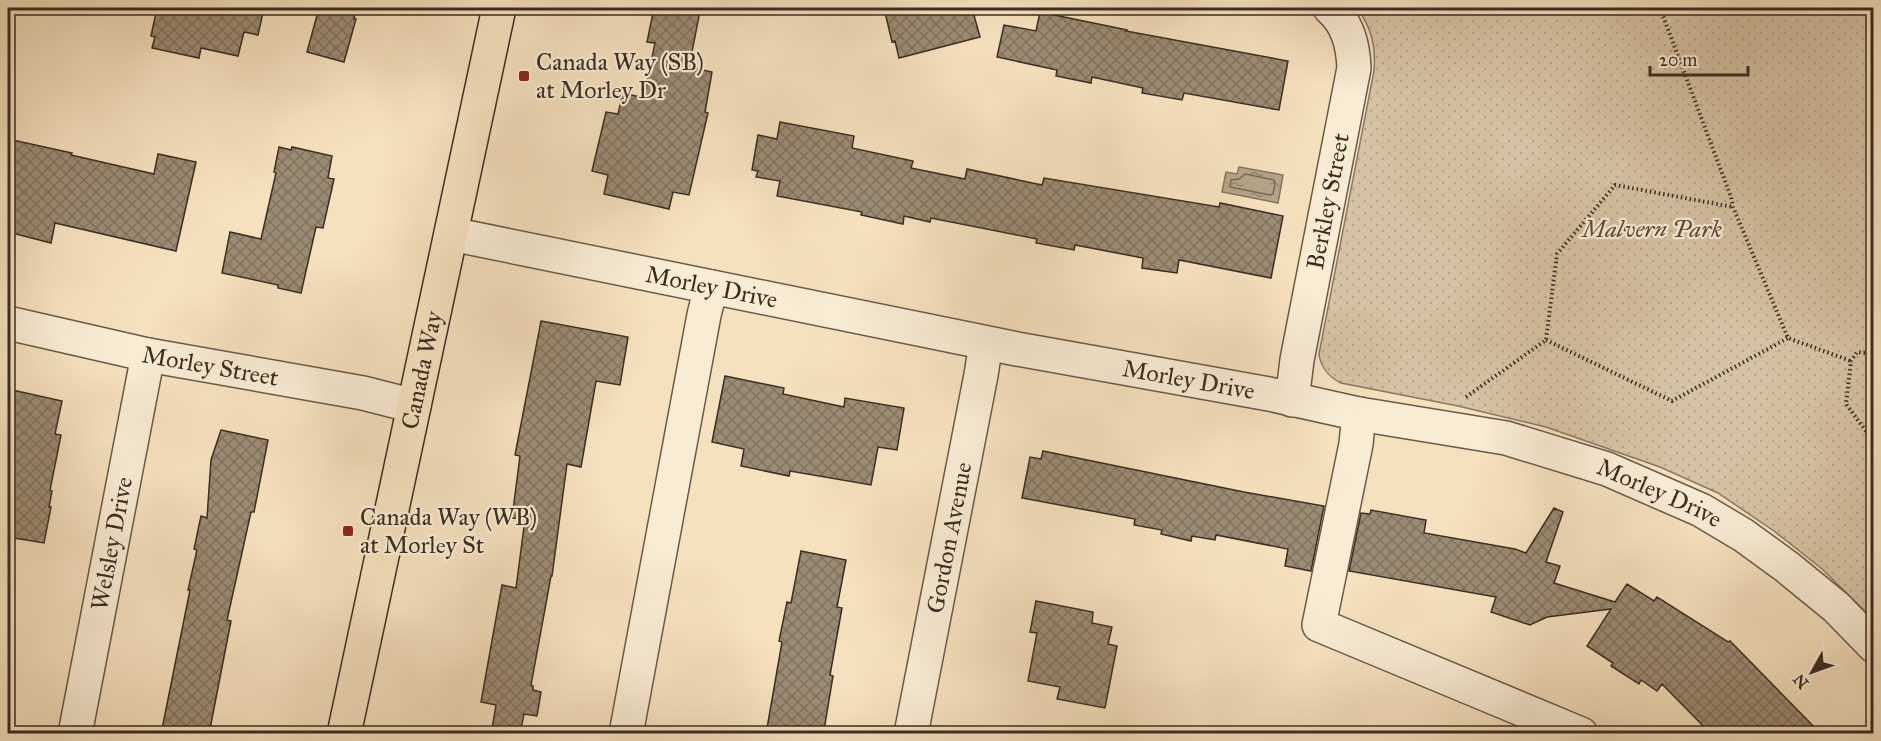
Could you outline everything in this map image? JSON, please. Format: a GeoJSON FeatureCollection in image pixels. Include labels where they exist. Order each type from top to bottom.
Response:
{"type":"FeatureCollection","features":[{"type":"Feature","properties":{"kind":"main road","name":"Canada Way"},"geometry":{"type":"LineString","coordinates":[[344,734],[498,8]]}},
{"type":"Feature","properties":{"kind":"street","name":"Berkley Street"},"geometry":{"type":"LineString","coordinates":[[1292,400],[1297,360],[1354,68],[1351,38],[1330,8]]}},
{"type":"Feature","properties":{"kind":"street","name":"Morley Drive"},"geometry":{"type":"LineString","coordinates":[[451,234],[986,343],[1359,414],[1506,438],[1607,469],[1701,510],[1743,535],[1787,567],[1836,607],[1874,646]]}},
{"type":"Feature","properties":{"kind":"street"},"geometry":{"type":"LineString","coordinates":[[626,734],[711,287]]}},
{"type":"Feature","properties":{"kind":"street","name":"Morley Street"},"geometry":{"type":"LineString","coordinates":[[8,323],[148,355],[363,393],[414,406]]}},
{"type":"Feature","properties":{"kind":"street","name":"Gordon Avenue"},"geometry":{"type":"LineString","coordinates":[[911,734],[986,343]]}},
{"type":"Feature","properties":{"kind":"street","name":"Welsley Drive"},"geometry":{"type":"LineString","coordinates":[[75,734],[148,355]]}},
{"type":"Feature","properties":{"kind":"street"},"geometry":{"type":"LineString","coordinates":[[1359,414],[1356,444],[1319,625],[1581,734]]}},
{"type":"Feature","properties":{"kind":"path"},"geometry":{"type":"LineString","coordinates":[[1660,8],[1731,196],[1733,207],[1788,338],[1851,361]]}},
{"type":"Feature","properties":{"kind":"path"},"geometry":{"type":"LineString","coordinates":[[1459,402],[1546,340],[1557,254],[1615,185],[1733,207]]}},
{"type":"Feature","properties":{"kind":"path"},"geometry":{"type":"LineString","coordinates":[[1546,340],[1672,401],[1788,338]]}},
{"type":"Feature","properties":{"kind":"path"},"geometry":{"type":"LineString","coordinates":[[1874,354],[1857,352],[1851,361],[1846,404],[1874,442]]}},
{"type":"Feature","properties":{"kind":"green space","name":"Malvern Park"},"geometry":{"type":"Polygon","coordinates":[[[1357,8],[1873,8],[1873,619],[1821,568],[1774,531],[1718,493],[1660,467],[1546,427],[1458,406],[1341,383],[1326,372],[1319,354],[1374,71],[1372,38],[1357,8]]]}},
{"type":"Feature","properties":{"kind":"water"},"geometry":{"type":"Polygon","coordinates":[[[1239,167],[1283,175],[1278,203],[1222,192],[1226,172],[1237,174],[1239,167]]]}},
{"type":"Feature","properties":{"kind":"building"},"geometry":{"type":"Polygon","coordinates":[[[157,8],[264,8],[258,35],[244,32],[238,56],[201,48],[199,58],[152,48],[155,37],[151,36],[157,8]]]}},
{"type":"Feature","properties":{"kind":"building"},"geometry":{"type":"Polygon","coordinates":[[[319,8],[332,8],[355,14],[354,19],[356,19],[344,62],[307,52],[319,8]]]}},
{"type":"Feature","properties":{"kind":"building"},"geometry":{"type":"Polygon","coordinates":[[[654,8],[700,11],[689,67],[712,72],[705,112],[708,113],[689,195],[673,192],[669,209],[604,194],[608,175],[592,171],[606,112],[618,114],[623,93],[644,98],[655,43],[647,42],[654,8]]]}},
{"type":"Feature","properties":{"kind":"building"},"geometry":{"type":"Polygon","coordinates":[[[884,8],[972,8],[980,37],[899,58],[895,41],[892,42],[884,8]]]}},
{"type":"Feature","properties":{"kind":"building"},"geometry":{"type":"Polygon","coordinates":[[[1040,12],[1126,31],[1288,61],[1279,110],[1184,93],[1182,100],[1142,93],[1143,88],[1092,77],[1091,83],[1056,76],[1057,70],[997,57],[1004,25],[1036,31],[1040,12]]]}},
{"type":"Feature","properties":{"kind":"building"},"geometry":{"type":"Polygon","coordinates":[[[780,122],[854,136],[852,148],[913,161],[911,168],[965,179],[967,169],[1042,185],[1044,178],[1219,207],[1220,203],[1283,216],[1271,278],[1179,260],[1177,273],[1142,268],[1143,258],[1075,245],[1074,250],[1036,243],[1037,239],[931,218],[930,222],[904,216],[903,224],[861,215],[862,212],[777,196],[780,181],[756,177],[758,171],[752,170],[758,135],[777,139],[780,122]]]}},
{"type":"Feature","properties":{"kind":"building"},"geometry":{"type":"Polygon","coordinates":[[[8,139],[154,174],[158,154],[196,162],[176,251],[55,223],[51,243],[8,232],[8,139]]]}},
{"type":"Feature","properties":{"kind":"building"},"geometry":{"type":"Polygon","coordinates":[[[279,147],[291,150],[292,147],[332,156],[328,178],[334,179],[323,228],[316,227],[301,293],[278,288],[278,285],[222,273],[230,232],[261,239],[276,173],[274,172],[279,147]]]}},
{"type":"Feature","properties":{"kind":"building"},"geometry":{"type":"Polygon","coordinates":[[[541,321],[628,337],[620,385],[596,381],[581,467],[567,464],[552,576],[531,685],[533,690],[541,692],[537,716],[524,714],[520,734],[515,734],[492,729],[496,705],[481,702],[502,585],[516,588],[525,519],[512,518],[520,456],[515,455],[541,321]]]}},
{"type":"Feature","properties":{"kind":"building"},"geometry":{"type":"Polygon","coordinates":[[[725,376],[784,388],[783,394],[844,407],[845,398],[904,408],[897,450],[878,447],[871,485],[790,471],[789,476],[741,466],[744,449],[712,442],[725,376]]]}},
{"type":"Feature","properties":{"kind":"building"},"geometry":{"type":"Polygon","coordinates":[[[8,389],[62,401],[55,434],[61,435],[50,490],[52,491],[49,507],[51,507],[44,543],[8,537],[8,389]]]}},
{"type":"Feature","properties":{"kind":"building"},"geometry":{"type":"Polygon","coordinates":[[[221,430],[268,440],[254,512],[251,512],[227,620],[231,621],[209,734],[161,734],[190,590],[188,590],[197,550],[194,549],[201,516],[207,518],[211,460],[221,430]]]}},
{"type":"Feature","properties":{"kind":"building"},"geometry":{"type":"Polygon","coordinates":[[[1043,451],[1324,506],[1311,571],[1285,566],[1288,549],[1216,535],[1215,540],[1192,536],[1191,541],[1161,534],[1162,530],[1134,525],[1135,519],[1022,498],[1030,457],[1041,459],[1043,451]]]}},
{"type":"Feature","properties":{"kind":"building"},"geometry":{"type":"Polygon","coordinates":[[[1554,508],[1563,512],[1546,562],[1560,566],[1554,583],[1615,602],[1627,584],[1654,601],[1657,597],[1728,642],[1730,641],[1821,734],[1711,734],[1662,684],[1657,691],[1641,680],[1639,684],[1611,666],[1613,663],[1587,646],[1611,609],[1547,617],[1530,625],[1491,612],[1496,597],[1349,571],[1361,513],[1370,514],[1371,510],[1426,520],[1424,533],[1515,549],[1526,553],[1554,508]]]}},
{"type":"Feature","properties":{"kind":"building"},"geometry":{"type":"Polygon","coordinates":[[[801,551],[846,560],[837,607],[842,608],[830,675],[833,676],[824,730],[814,728],[813,734],[766,734],[782,642],[779,641],[787,602],[791,603],[801,551]]]}},
{"type":"Feature","properties":{"kind":"building"},"geometry":{"type":"Polygon","coordinates":[[[1036,601],[1093,612],[1092,623],[1112,627],[1108,644],[1117,646],[1105,708],[1057,699],[1060,687],[1028,681],[1037,633],[1030,632],[1036,601]]]}},
{"type":"Feature","properties":{"kind":"place","name":"Canada Way (SB) at Morley Dr"},"geometry":{"type":"Point","coordinates":[524,76]}},
{"type":"Feature","properties":{"kind":"place","name":"Canada Way (WB) at Morley St"},"geometry":{"type":"Point","coordinates":[348,531]}}]}
